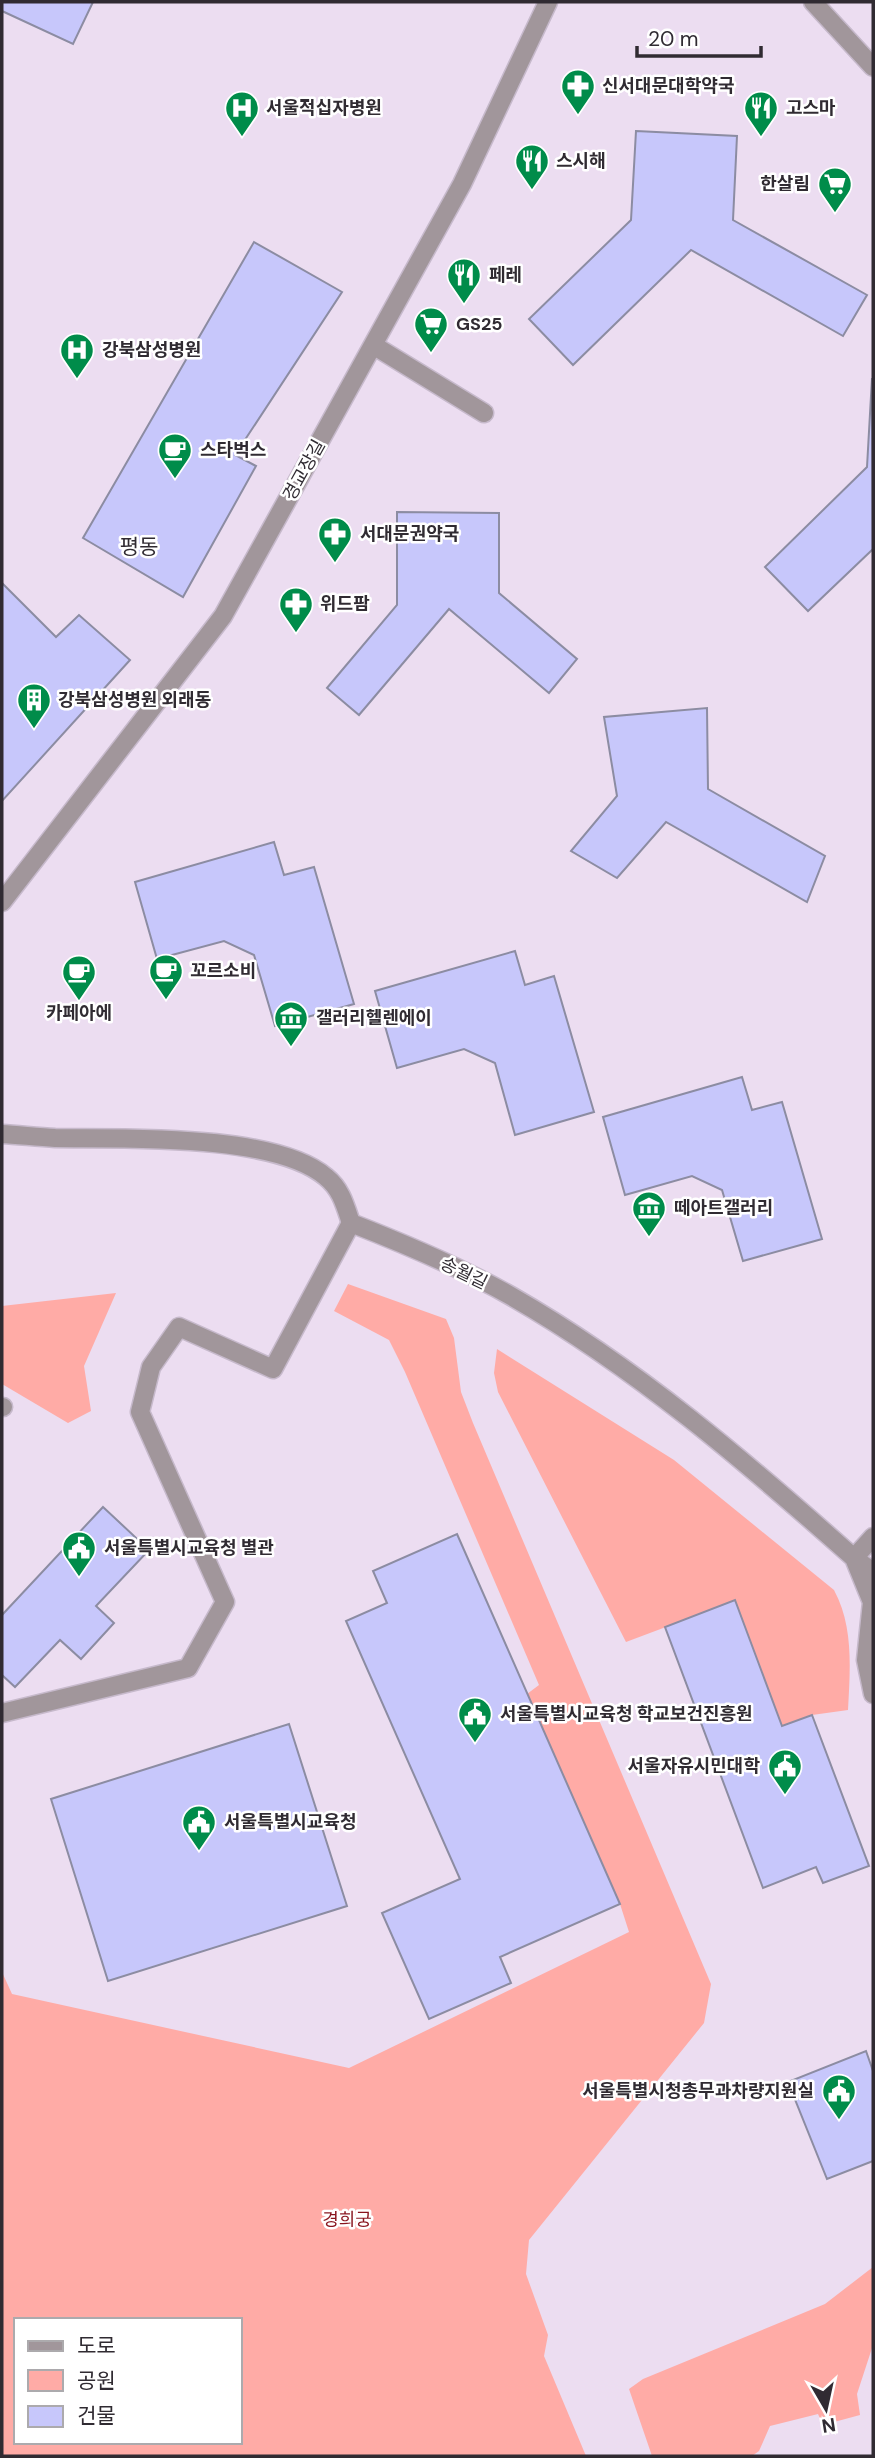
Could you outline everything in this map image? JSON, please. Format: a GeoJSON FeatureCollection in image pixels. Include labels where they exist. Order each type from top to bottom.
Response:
{"type":"FeatureCollection","features":[{"type":"Feature","properties":{"kind":"street","name":"경교장길"},"geometry":{"type":"LineString","coordinates":[[2,902],[223,616],[462,184],[548,2]]}},
{"type":"Feature","properties":{"kind":"street"},"geometry":{"type":"LineString","coordinates":[[813,2],[873,67]]}},
{"type":"Feature","properties":{"kind":"street"},"geometry":{"type":"LineString","coordinates":[[373,345],[484,413]]}},
{"type":"Feature","properties":{"kind":"street"},"geometry":{"type":"LineString","coordinates":[[2,1134],[52,1138],[160,1139],[225,1145],[284,1155],[306,1164],[340,1190],[351,1223],[273,1369],[179,1327],[151,1367],[140,1412],[225,1602],[188,1668],[2,1713]]}},
{"type":"Feature","properties":{"kind":"street","name":"송월길"},"geometry":{"type":"LineString","coordinates":[[351,1223],[415,1249],[510,1296],[627,1370],[742,1459],[873,1572]]}},
{"type":"Feature","properties":{"kind":"street"},"geometry":{"type":"LineString","coordinates":[[873,1537],[854,1558],[872,1602],[866,1660],[873,1694]]}},
{"type":"Feature","properties":{"kind":"green space","name":"경희궁"},"geometry":{"type":"Polygon","coordinates":[[[348,1284],[446,1319],[454,1338],[461,1392],[473,1423],[711,1984],[704,2023],[529,2240],[526,2274],[548,2335],[544,2356],[586,2456],[2,2456],[2,1972],[12,1994],[349,2068],[629,1932],[620,1904],[527,1694],[539,1685],[389,1340],[334,1311],[348,1284]]]}},
{"type":"Feature","properties":{"kind":"green space"},"geometry":{"type":"Polygon","coordinates":[[[116,1293],[84,1366],[91,1411],[68,1423],[2,1384],[2,1306],[116,1293]]]}},
{"type":"Feature","properties":{"kind":"green space"},"geometry":{"type":"Polygon","coordinates":[[[497,1349],[674,1460],[834,1590],[848,1634],[848,1710],[812,1715],[782,1726],[735,1601],[626,1642],[498,1392],[494,1373],[497,1349]]]}},
{"type":"Feature","properties":{"kind":"green space"},"geometry":{"type":"Polygon","coordinates":[[[873,2267],[873,2345],[857,2394],[860,2415],[823,2425],[818,2414],[770,2426],[759,2451],[752,2456],[652,2456],[629,2389],[643,2379],[825,2304],[873,2267]]]}},
{"type":"Feature","properties":{"kind":"building"},"geometry":{"type":"Polygon","coordinates":[[[2,2],[93,2],[73,44],[2,11],[2,2]]]}},
{"type":"Feature","properties":{"kind":"building"},"geometry":{"type":"Polygon","coordinates":[[[636,131],[737,136],[733,220],[867,295],[843,336],[691,250],[573,365],[529,319],[631,220],[636,131]]]}},
{"type":"Feature","properties":{"kind":"building"},"geometry":{"type":"Polygon","coordinates":[[[254,242],[342,292],[235,455],[256,466],[183,597],[83,538],[254,242]]]}},
{"type":"Feature","properties":{"kind":"building"},"geometry":{"type":"Polygon","coordinates":[[[872,378],[873,549],[808,611],[765,567],[867,467],[872,378]]]}},
{"type":"Feature","properties":{"kind":"building"},"geometry":{"type":"Polygon","coordinates":[[[397,512],[499,513],[499,593],[577,659],[549,693],[449,609],[359,715],[327,688],[397,605],[397,512]]]}},
{"type":"Feature","properties":{"kind":"building","name":"강북삼성병원 외래동"},"geometry":{"type":"Polygon","coordinates":[[[2,583],[56,637],[79,615],[130,660],[2,801],[2,583]]]}},
{"type":"Feature","properties":{"kind":"building"},"geometry":{"type":"Polygon","coordinates":[[[707,708],[708,789],[825,856],[807,902],[666,822],[617,878],[571,851],[617,796],[604,717],[707,708]]]}},
{"type":"Feature","properties":{"kind":"building"},"geometry":{"type":"Polygon","coordinates":[[[274,842],[284,875],[314,867],[354,1004],[275,1026],[254,955],[224,941],[157,959],[135,882],[274,842]]]}},
{"type":"Feature","properties":{"kind":"building"},"geometry":{"type":"Polygon","coordinates":[[[515,951],[525,985],[554,976],[594,1112],[515,1135],[495,1063],[464,1049],[397,1068],[375,991],[515,951]]]}},
{"type":"Feature","properties":{"kind":"building"},"geometry":{"type":"Polygon","coordinates":[[[742,1077],[752,1110],[782,1102],[822,1239],[743,1261],[722,1190],[692,1176],[625,1195],[603,1117],[742,1077]]]}},
{"type":"Feature","properties":{"kind":"building","name":"서울특별시교육청 별관"},"geometry":{"type":"Polygon","coordinates":[[[103,1507],[149,1550],[96,1606],[114,1623],[81,1659],[60,1640],[15,1687],[2,1675],[2,1615],[103,1507]]]}},
{"type":"Feature","properties":{"kind":"building","name":"서울특별시교육청 학교보건진흥원"},"geometry":{"type":"Polygon","coordinates":[[[457,1534],[620,1904],[500,1957],[511,1983],[429,2019],[382,1913],[460,1879],[346,1621],[387,1603],[373,1571],[457,1534]]]}},
{"type":"Feature","properties":{"kind":"building","name":"서울자유시민대학"},"geometry":{"type":"Polygon","coordinates":[[[735,1600],[782,1726],[812,1715],[869,1866],[823,1883],[816,1867],[763,1888],[665,1627],[735,1600]]]}},
{"type":"Feature","properties":{"kind":"building","name":"서울특별시교육청"},"geometry":{"type":"Polygon","coordinates":[[[289,1724],[347,1906],[108,1981],[51,1799],[289,1724]]]}},
{"type":"Feature","properties":{"kind":"building","name":"서울특별시청총무과차량지원실"},"geometry":{"type":"Polygon","coordinates":[[[866,2051],[873,2071],[873,2161],[827,2179],[788,2082],[866,2051]]]}},
{"type":"Feature","properties":{"kind":"place","name":"신서대문대학약국"},"geometry":{"type":"Point","coordinates":[578,116]}},
{"type":"Feature","properties":{"kind":"place","name":"서울적십자병원"},"geometry":{"type":"Point","coordinates":[242,138]}},
{"type":"Feature","properties":{"kind":"place","name":"고스마"},"geometry":{"type":"Point","coordinates":[761,138]}},
{"type":"Feature","properties":{"kind":"place","name":"스시해"},"geometry":{"type":"Point","coordinates":[532,191]}},
{"type":"Feature","properties":{"kind":"place","name":"한살림"},"geometry":{"type":"Point","coordinates":[835,214]}},
{"type":"Feature","properties":{"kind":"place","name":"페레"},"geometry":{"type":"Point","coordinates":[464,305]}},
{"type":"Feature","properties":{"kind":"place","name":"GS25"},"geometry":{"type":"Point","coordinates":[431,354]}},
{"type":"Feature","properties":{"kind":"place","name":"강북삼성병원"},"geometry":{"type":"Point","coordinates":[77,380]}},
{"type":"Feature","properties":{"kind":"place","name":"스타벅스"},"geometry":{"type":"Point","coordinates":[175,480]}},
{"type":"Feature","properties":{"kind":"place","name":"서대문권약국"},"geometry":{"type":"Point","coordinates":[335,564]}},
{"type":"Feature","properties":{"kind":"place","name":"위드팜"},"geometry":{"type":"Point","coordinates":[296,634]}},
{"type":"Feature","properties":{"kind":"place","name":"강북삼성병원 외래동"},"geometry":{"type":"Point","coordinates":[34,730]}},
{"type":"Feature","properties":{"kind":"place","name":"꼬르소비"},"geometry":{"type":"Point","coordinates":[166,1001]}},
{"type":"Feature","properties":{"kind":"place","name":"카페아에"},"geometry":{"type":"Point","coordinates":[79,1002]}},
{"type":"Feature","properties":{"kind":"place","name":"갤러리헬렌에이"},"geometry":{"type":"Point","coordinates":[291,1048]}},
{"type":"Feature","properties":{"kind":"place","name":"떼아트갤러리"},"geometry":{"type":"Point","coordinates":[649,1238]}},
{"type":"Feature","properties":{"kind":"place","name":"서울특별시교육청 별관"},"geometry":{"type":"Point","coordinates":[79,1578]}},
{"type":"Feature","properties":{"kind":"place","name":"서울특별시교육청 학교보건진흥원"},"geometry":{"type":"Point","coordinates":[475,1744]}},
{"type":"Feature","properties":{"kind":"place","name":"서울자유시민대학"},"geometry":{"type":"Point","coordinates":[785,1796]}},
{"type":"Feature","properties":{"kind":"place","name":"서울특별시교육청"},"geometry":{"type":"Point","coordinates":[199,1852]}},
{"type":"Feature","properties":{"kind":"place","name":"서울특별시청총무과차량지원실"},"geometry":{"type":"Point","coordinates":[839,2121]}},
{"type":"Feature","properties":{"kind":"district","name":"평동"},"geometry":{"type":"Point","coordinates":[139,547]}}]}
